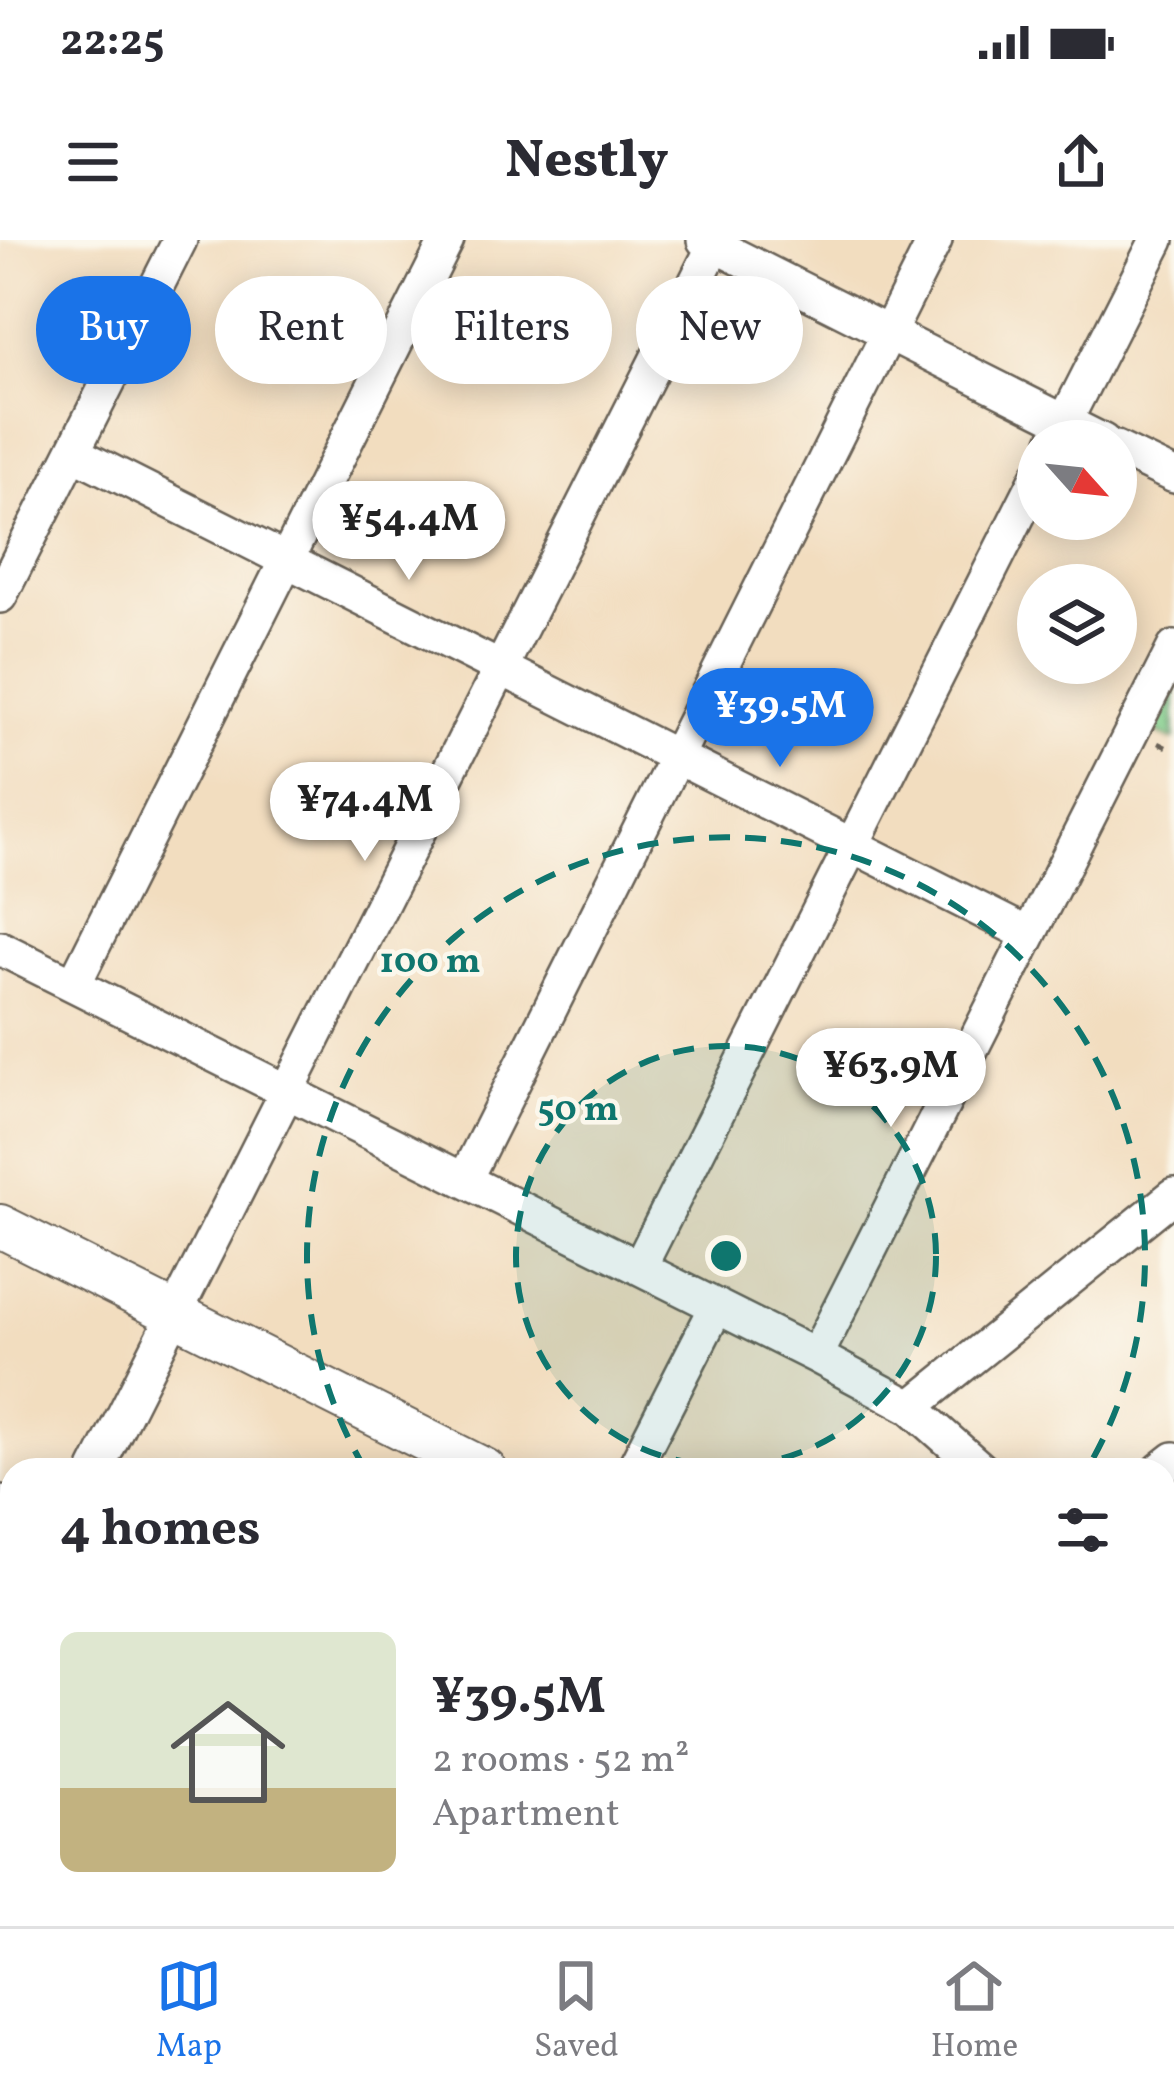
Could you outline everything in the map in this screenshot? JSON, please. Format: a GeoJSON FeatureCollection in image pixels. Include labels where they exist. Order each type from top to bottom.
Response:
{"type":"FeatureCollection","features":[{"type":"Feature","properties":{"kind":"street"},"geometry":{"type":"LineString","coordinates":[[0,596],[179,240]]}},
{"type":"Feature","properties":{"kind":"street"},"geometry":{"type":"LineString","coordinates":[[74,984],[447,240]]}},
{"type":"Feature","properties":{"kind":"street"},"geometry":{"type":"LineString","coordinates":[[465,1178],[935,240]]}},
{"type":"Feature","properties":{"kind":"street"},"geometry":{"type":"LineString","coordinates":[[1066,420],[1157,240]]}},
{"type":"Feature","properties":{"kind":"street"},"geometry":{"type":"LineString","coordinates":[[102,1458],[503,669],[712,242],[888,333],[1039,420]]}},
{"type":"Feature","properties":{"kind":"street"},"geometry":{"type":"LineString","coordinates":[[74,454],[1028,934]]}},
{"type":"Feature","properties":{"kind":"street"},"geometry":{"type":"LineString","coordinates":[[1137,458],[1174,476]]}},
{"type":"Feature","properties":{"kind":"street"},"geometry":{"type":"LineString","coordinates":[[640,1266],[1017,518]]}},
{"type":"Feature","properties":{"kind":"street"},"geometry":{"type":"LineString","coordinates":[[816,1356],[1174,648]]}},
{"type":"Feature","properties":{"kind":"street"},"geometry":{"type":"LineString","coordinates":[[0,948],[816,1356],[911,1407],[968,1458]]}},
{"type":"Feature","properties":{"kind":"street"},"geometry":{"type":"LineString","coordinates":[[911,1407],[1174,1195]]}},
{"type":"Feature","properties":{"kind":"street"},"geometry":{"type":"LineString","coordinates":[[0,1226],[461,1458]]}},
{"type":"Feature","properties":{"kind":"street"},"geometry":{"type":"LineString","coordinates":[[639,1458],[717,1306]]}},
{"type":"Feature","properties":{"kind":"green space"},"geometry":{"type":"Polygon","coordinates":[[[1174,679],[1174,740],[1158,733],[1153,720],[1174,679]]]}}]}
